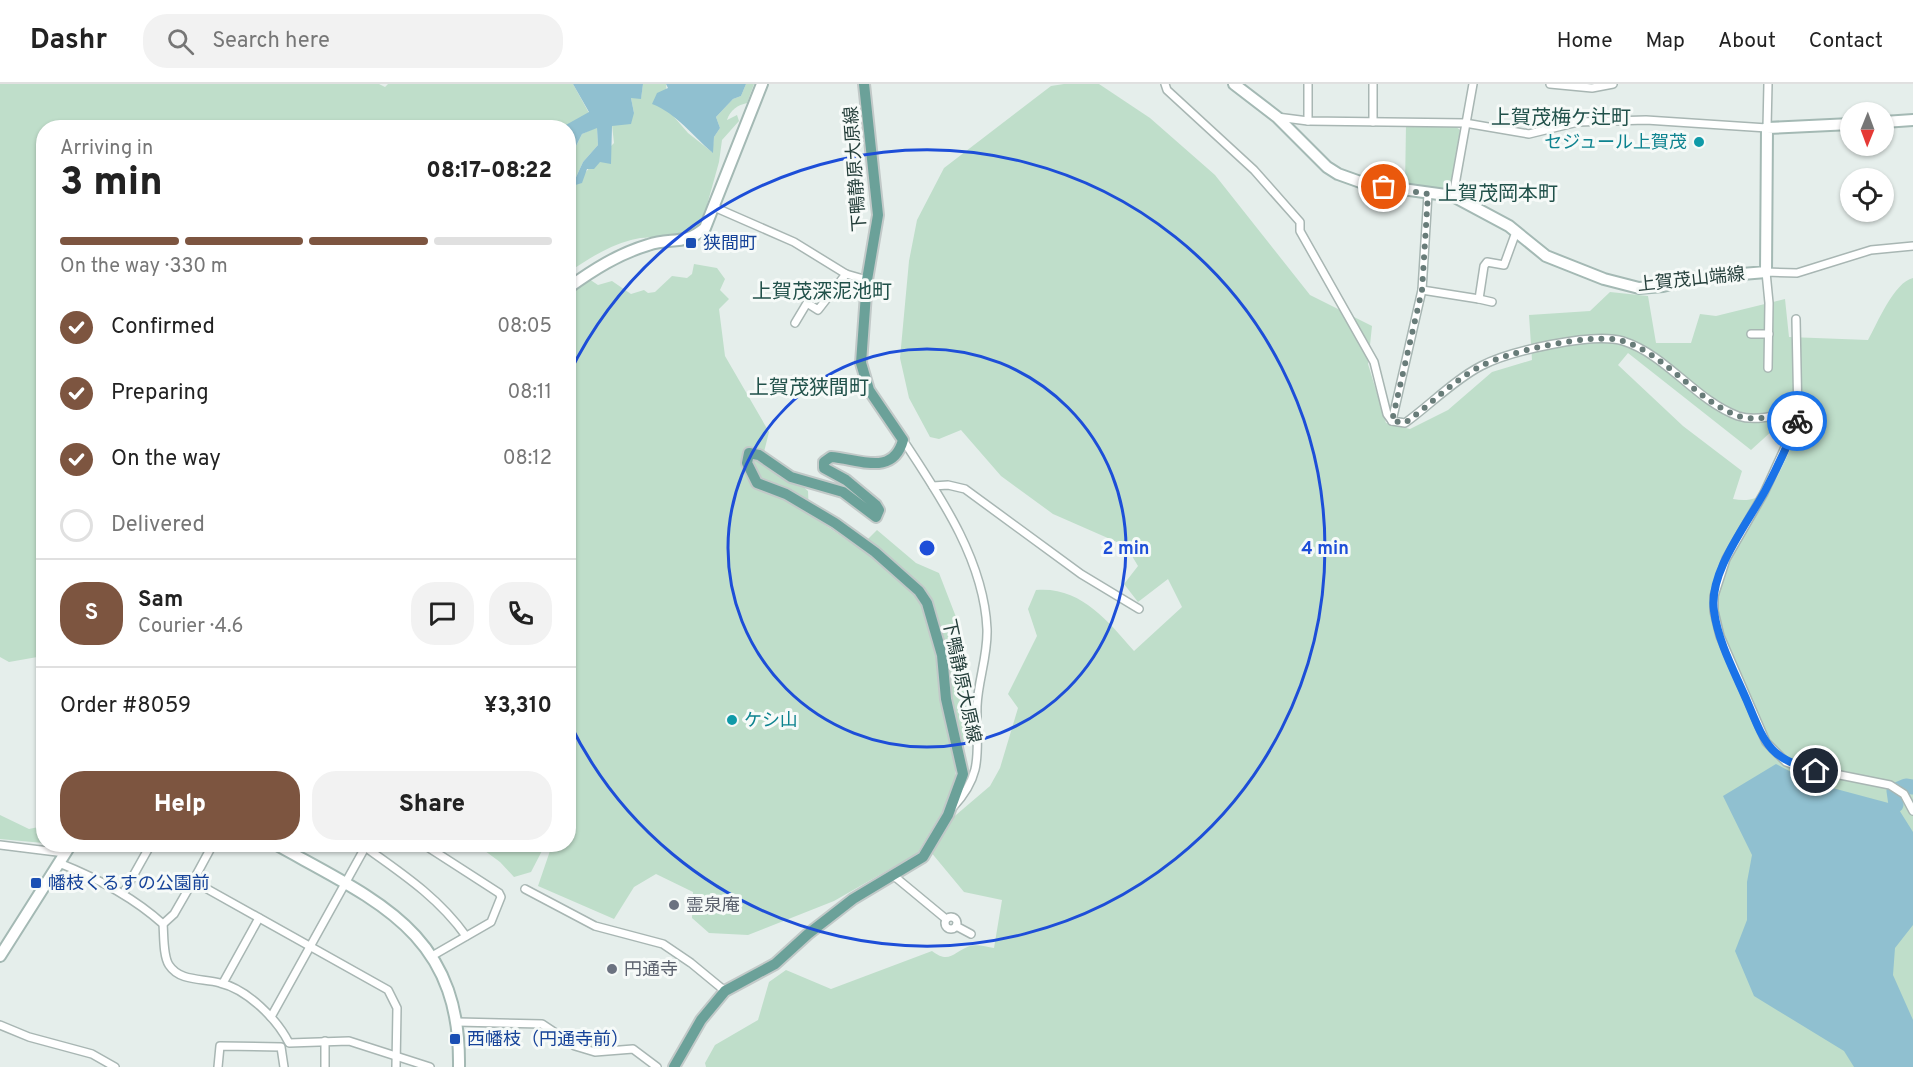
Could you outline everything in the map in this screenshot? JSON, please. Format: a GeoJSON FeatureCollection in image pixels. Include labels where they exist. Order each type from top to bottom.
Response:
{"type":"FeatureCollection","features":[{"type":"Feature","properties":{"kind":"main road"},"geometry":{"type":"LineString","coordinates":[[576,283],[610,260],[663,241],[691,239],[705,228],[762,84]]}},
{"type":"Feature","properties":{"kind":"main road","name":"下鴨静原大原線"},"geometry":{"type":"LineString","coordinates":[[674,1067],[701,1020],[724,991],[775,964],[808,934],[853,899],[923,857],[951,809],[962,782],[963,766],[946,699],[942,655],[927,603],[919,591],[875,552],[835,523],[794,499],[757,483],[747,463],[749,453],[759,455],[791,477],[843,492],[876,517],[879,510],[876,505],[846,480],[824,468],[824,462],[831,457],[863,463],[896,458],[903,440],[869,390],[861,363],[867,280],[878,215],[864,84]]}},
{"type":"Feature","properties":{"kind":"main road","name":"上賀茂山端線"},"geometry":{"type":"LineString","coordinates":[[1234,84],[1277,117],[1327,167],[1338,174],[1366,184],[1453,196],[1516,232],[1546,256],[1604,279],[1639,288],[1694,278],[1766,272],[1767,128]]}},
{"type":"Feature","properties":{"kind":"main road"},"geometry":{"type":"LineString","coordinates":[[1894,121],[1913,120]]}},
{"type":"Feature","properties":{"kind":"main road"},"geometry":{"type":"LineString","coordinates":[[1767,128],[1840,125]]}},
{"type":"Feature","properties":{"kind":"main road"},"geometry":{"type":"LineString","coordinates":[[2,950],[66,852]]}},
{"type":"Feature","properties":{"kind":"main road"},"geometry":{"type":"LineString","coordinates":[[289,852],[396,915],[432,956],[447,984],[458,1022],[459,1067]]}},
{"type":"Feature","properties":{"kind":"street"},"geometry":{"type":"LineString","coordinates":[[1165,84],[1167,90],[1254,170],[1300,222],[1300,231],[1374,362],[1387,414],[1392,421],[1405,423],[1482,365],[1589,338],[1623,341],[1647,353],[1715,403],[1739,416],[1767,418],[1796,411]]}},
{"type":"Feature","properties":{"kind":"street"},"geometry":{"type":"LineString","coordinates":[[1308,84],[1308,121]]}},
{"type":"Feature","properties":{"kind":"street"},"geometry":{"type":"LineString","coordinates":[[1373,84],[1373,122]]}},
{"type":"Feature","properties":{"kind":"street"},"geometry":{"type":"LineString","coordinates":[[1453,196],[1473,84]]}},
{"type":"Feature","properties":{"kind":"street"},"geometry":{"type":"LineString","coordinates":[[1550,84],[1592,88],[1613,84]]}},
{"type":"Feature","properties":{"kind":"street"},"geometry":{"type":"LineString","coordinates":[[1277,117],[1308,121],[1465,123],[1529,134],[1578,122],[1622,121],[1767,128],[1768,84]]}},
{"type":"Feature","properties":{"kind":"street"},"geometry":{"type":"LineString","coordinates":[[1392,421],[1422,290],[1428,194]]}},
{"type":"Feature","properties":{"kind":"street"},"geometry":{"type":"LineString","coordinates":[[714,207],[794,242],[846,274],[867,280]]}},
{"type":"Feature","properties":{"kind":"street"},"geometry":{"type":"LineString","coordinates":[[1479,299],[1484,266],[1487,262],[1504,265],[1516,232]]}},
{"type":"Feature","properties":{"kind":"street"},"geometry":{"type":"LineString","coordinates":[[1768,368],[1769,303],[1766,272],[1797,273],[1871,250],[1913,246]]}},
{"type":"Feature","properties":{"kind":"street"},"geometry":{"type":"LineString","coordinates":[[795,322],[807,303],[818,310],[846,274]]}},
{"type":"Feature","properties":{"kind":"street"},"geometry":{"type":"LineString","coordinates":[[1422,290],[1492,302]]}},
{"type":"Feature","properties":{"kind":"street"},"geometry":{"type":"LineString","coordinates":[[1796,320],[1796,411],[1798,419],[1788,445],[1726,558],[1714,596],[1714,611],[1720,636],[1753,714],[1766,742],[1775,753],[1786,762],[1800,767],[1890,785],[1904,794],[1913,811]]}},
{"type":"Feature","properties":{"kind":"street"},"geometry":{"type":"LineString","coordinates":[[1751,334],[1769,334]]}},
{"type":"Feature","properties":{"kind":"street"},"geometry":{"type":"LineString","coordinates":[[903,440],[959,531],[971,560],[987,628],[987,651],[977,700],[977,768],[965,796],[951,809]]}},
{"type":"Feature","properties":{"kind":"street"},"geometry":{"type":"LineString","coordinates":[[933,486],[965,489],[1081,574],[1139,609]]}},
{"type":"Feature","properties":{"kind":"street"},"geometry":{"type":"LineString","coordinates":[[0,845],[36,847]]}},
{"type":"Feature","properties":{"kind":"street"},"geometry":{"type":"LineString","coordinates":[[123,894],[147,852]]}},
{"type":"Feature","properties":{"kind":"street"},"geometry":{"type":"LineString","coordinates":[[163,924],[174,914],[209,852]]}},
{"type":"Feature","properties":{"kind":"street"},"geometry":{"type":"LineString","coordinates":[[271,1017],[363,852]]}},
{"type":"Feature","properties":{"kind":"street"},"geometry":{"type":"LineString","coordinates":[[374,852],[449,912],[466,936]]}},
{"type":"Feature","properties":{"kind":"street"},"geometry":{"type":"LineString","coordinates":[[432,956],[491,922],[501,897],[499,893],[435,852]]}},
{"type":"Feature","properties":{"kind":"street"},"geometry":{"type":"LineString","coordinates":[[59,863],[82,870],[123,894],[163,924],[167,964],[176,973],[223,983],[248,997],[283,1030],[290,1043]]}},
{"type":"Feature","properties":{"kind":"street"},"geometry":{"type":"LineString","coordinates":[[894,876],[946,919],[947,927],[956,926],[971,934]]}},
{"type":"Feature","properties":{"kind":"street"},"geometry":{"type":"LineString","coordinates":[[193,881],[388,990],[397,1008],[396,1067]]}},
{"type":"Feature","properties":{"kind":"street"},"geometry":{"type":"LineString","coordinates":[[525,889],[595,926],[663,944],[691,963],[724,991]]}},
{"type":"Feature","properties":{"kind":"street"},"geometry":{"type":"LineString","coordinates":[[223,983],[259,918]]}},
{"type":"Feature","properties":{"kind":"street"},"geometry":{"type":"LineString","coordinates":[[458,1022],[542,1024],[575,1046],[595,1052],[633,1049],[657,1067]]}},
{"type":"Feature","properties":{"kind":"street"},"geometry":{"type":"LineString","coordinates":[[0,1024],[29,1037],[92,1053],[115,1067]]}},
{"type":"Feature","properties":{"kind":"street"},"geometry":{"type":"LineString","coordinates":[[325,1067],[326,1041]]}},
{"type":"Feature","properties":{"kind":"street"},"geometry":{"type":"LineString","coordinates":[[218,1067],[220,1046],[281,1047],[290,1043],[349,1041],[396,1058],[430,1067]]}},
{"type":"Feature","properties":{"kind":"street"},"geometry":{"type":"LineString","coordinates":[[281,1047],[284,1067]]}},
{"type":"Feature","properties":{"kind":"green space"},"geometry":{"type":"Polygon","coordinates":[[[0,84],[379,84],[385,87],[388,84],[573,84],[589,113],[576,120],[36,120],[36,657],[9,662],[0,657],[0,84]]]}},
{"type":"Feature","properties":{"kind":"green space"},"geometry":{"type":"Polygon","coordinates":[[[643,84],[666,84],[668,110],[688,133],[712,152],[714,137],[720,128],[716,117],[733,99],[741,96],[746,84],[754,84],[747,103],[735,108],[727,120],[737,115],[739,121],[722,140],[719,162],[702,223],[686,234],[640,238],[614,246],[576,268],[576,182],[614,143],[612,125],[634,113],[631,98],[641,98],[643,84]]]}},
{"type":"Feature","properties":{"kind":"green space"},"geometry":{"type":"Polygon","coordinates":[[[1099,84],[1150,118],[1215,175],[1310,295],[1372,326],[1368,364],[1386,423],[1410,429],[1448,410],[1492,372],[1532,360],[1529,315],[1590,311],[1610,292],[1648,296],[1656,343],[1691,343],[1700,314],[1716,316],[1785,299],[1789,337],[1868,340],[1893,295],[1906,281],[1913,278],[1913,1067],[706,1067],[705,1063],[715,1045],[758,1020],[769,982],[786,970],[831,989],[932,951],[948,957],[973,945],[994,948],[1002,900],[964,892],[930,851],[936,832],[990,786],[1000,768],[1018,708],[1008,694],[1037,636],[1028,609],[1036,590],[1052,590],[1079,599],[1103,617],[1134,651],[1182,607],[1168,579],[1138,602],[1124,584],[1138,566],[1126,546],[1053,514],[1001,476],[961,430],[939,439],[930,437],[909,398],[900,358],[909,261],[917,220],[944,168],[1051,86],[1099,84]],[[1628,353],[1618,365],[1683,426],[1742,471],[1733,499],[1757,498],[1765,493],[1772,485],[1793,444],[1773,430],[1751,450],[1628,353]]]}},
{"type":"Feature","properties":{"kind":"green space"},"geometry":{"type":"Polygon","coordinates":[[[1406,125],[1455,126],[1460,130],[1449,194],[1405,187],[1406,125]]]}},
{"type":"Feature","properties":{"kind":"green space"},"geometry":{"type":"Polygon","coordinates":[[[597,127],[598,145],[583,162],[576,177],[576,146],[582,134],[597,127]]]}},
{"type":"Feature","properties":{"kind":"green space"},"geometry":{"type":"Polygon","coordinates":[[[694,264],[717,268],[725,279],[720,290],[729,299],[719,309],[725,356],[769,432],[764,452],[808,491],[809,514],[859,548],[877,530],[916,563],[939,573],[961,630],[968,735],[954,754],[956,780],[950,799],[912,862],[897,865],[834,901],[748,935],[709,933],[692,918],[693,892],[656,874],[634,887],[614,919],[538,886],[550,852],[576,852],[576,287],[589,279],[598,285],[612,281],[631,294],[644,290],[648,293],[655,292],[672,276],[687,278],[692,274],[694,264]]]}},
{"type":"Feature","properties":{"kind":"green space"},"geometry":{"type":"Polygon","coordinates":[[[0,815],[29,829],[36,828],[36,842],[0,839],[0,815]]]}},
{"type":"Feature","properties":{"kind":"green space"},"geometry":{"type":"Polygon","coordinates":[[[486,852],[541,852],[531,872],[514,877],[486,852]]]}},
{"type":"Feature","properties":{"kind":"water"},"geometry":{"type":"Polygon","coordinates":[[[573,84],[643,84],[641,99],[631,98],[634,113],[631,124],[612,126],[611,164],[600,162],[594,169],[587,169],[582,183],[576,185],[576,177],[583,162],[598,145],[597,128],[582,134],[576,146],[575,120],[589,112],[573,84]]]}},
{"type":"Feature","properties":{"kind":"water"},"geometry":{"type":"Polygon","coordinates":[[[666,84],[746,84],[741,96],[733,99],[716,117],[720,128],[714,137],[713,153],[677,119],[652,104],[657,93],[668,88],[666,84]]]}},
{"type":"Feature","properties":{"kind":"water"},"geometry":{"type":"Polygon","coordinates":[[[1776,764],[1810,782],[1896,805],[1913,832],[1913,925],[1895,948],[1893,975],[1913,1020],[1913,1067],[1854,1067],[1844,1051],[1754,996],[1735,951],[1747,920],[1747,882],[1752,855],[1723,796],[1776,764]]]}},
{"type":"Feature","properties":{"kind":"waterway"},"geometry":{"type":"LineString","coordinates":[[1896,805],[1894,791],[1906,786],[1913,787]]}},
{"type":"Feature","properties":{"kind":"way so far"},"geometry":{"type":"LineString","coordinates":[[1384,187],[1428,194],[1422,259],[1422,290],[1392,421],[1405,423],[1482,365],[1544,347],[1589,338],[1623,341],[1647,353],[1715,403],[1739,416],[1767,418],[1796,411],[1797,421]]}},
{"type":"Feature","properties":{"kind":"place","name":"セジュール上賀茂"},"geometry":{"type":"Point","coordinates":[1699,142]}},
{"type":"Feature","properties":{"kind":"place","name":"狭間町"},"geometry":{"type":"Point","coordinates":[691,243]}},
{"type":"Feature","properties":{"kind":"place","name":"ケシ山"},"geometry":{"type":"Point","coordinates":[732,720]}},
{"type":"Feature","properties":{"kind":"place","name":"幡枝くるすの公園前"},"geometry":{"type":"Point","coordinates":[36,883]}},
{"type":"Feature","properties":{"kind":"place","name":"霊泉庵"},"geometry":{"type":"Point","coordinates":[674,905]}},
{"type":"Feature","properties":{"kind":"place","name":"円通寺"},"geometry":{"type":"Point","coordinates":[612,969]}},
{"type":"Feature","properties":{"kind":"place","name":"西幡枝（円通寺前）"},"geometry":{"type":"Point","coordinates":[455,1039]}},
{"type":"Feature","properties":{"kind":"district","name":"上賀茂梅ケ辻町"},"geometry":{"type":"Point","coordinates":[1561,117]}},
{"type":"Feature","properties":{"kind":"district","name":"上賀茂岡本町"},"geometry":{"type":"Point","coordinates":[1498,193]}},
{"type":"Feature","properties":{"kind":"district","name":"上賀茂深泥池町"},"geometry":{"type":"Point","coordinates":[822,291]}},
{"type":"Feature","properties":{"kind":"district","name":"上賀茂狭間町"},"geometry":{"type":"Point","coordinates":[809,387]}},
{"type":"Feature","properties":{"kind":"route"},"geometry":{"type":"LineString","coordinates":[[1797,421],[1788,445],[1764,492],[1726,558],[1714,596],[1714,611],[1720,636],[1766,742],[1786,762],[1816,771]]}}]}
